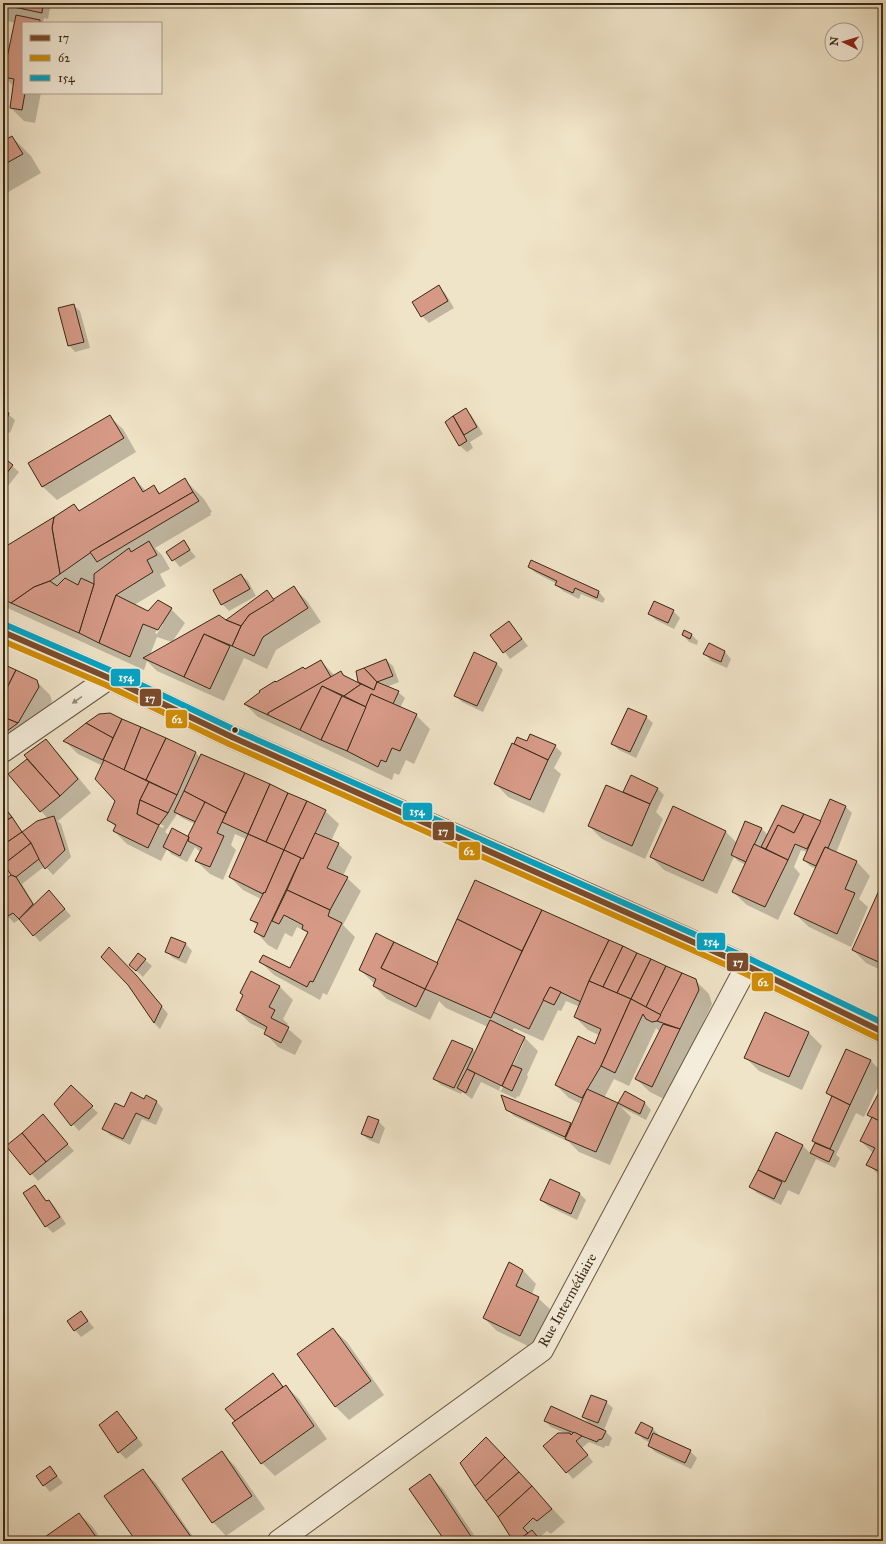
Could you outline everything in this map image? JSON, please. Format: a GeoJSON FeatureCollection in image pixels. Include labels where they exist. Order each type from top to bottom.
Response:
{"type":"FeatureCollection","features":[{"type":"Feature","properties":{"kind":"street"},"geometry":{"type":"LineString","coordinates":[[3,632],[109,678],[232,737],[747,966],[883,1032]]}},
{"type":"Feature","properties":{"kind":"street"},"geometry":{"type":"LineString","coordinates":[[3,751],[109,678]]}},
{"type":"Feature","properties":{"kind":"street","name":"Rue Intermédiaire"},"geometry":{"type":"LineString","coordinates":[[279,1541],[542,1350],[747,966]]}},
{"type":"Feature","properties":{"kind":"building"},"geometry":{"type":"Polygon","coordinates":[[[3,3],[24,3],[23,9],[3,5],[3,3]]]}},
{"type":"Feature","properties":{"kind":"building"},"geometry":{"type":"Polygon","coordinates":[[[24,3],[43,3],[42,13],[23,9],[24,3]]]}},
{"type":"Feature","properties":{"kind":"building"},"geometry":{"type":"Polygon","coordinates":[[[16,15],[40,20],[40,22],[22,22],[22,94],[25,94],[22,110],[10,108],[14,79],[3,77],[16,15]]]}},
{"type":"Feature","properties":{"kind":"building"},"geometry":{"type":"Polygon","coordinates":[[[12,136],[23,154],[3,165],[3,141],[12,136]]]}},
{"type":"Feature","properties":{"kind":"building"},"geometry":{"type":"Polygon","coordinates":[[[439,285],[448,301],[421,317],[412,302],[439,285]]]}},
{"type":"Feature","properties":{"kind":"building"},"geometry":{"type":"Polygon","coordinates":[[[74,304],[84,342],[68,346],[58,308],[74,304]]]}},
{"type":"Feature","properties":{"kind":"building"},"geometry":{"type":"Polygon","coordinates":[[[466,408],[477,427],[464,435],[453,416],[466,408]]]}},
{"type":"Feature","properties":{"kind":"building"},"geometry":{"type":"Polygon","coordinates":[[[3,411],[9,413],[4,427],[3,427],[3,411]]]}},
{"type":"Feature","properties":{"kind":"building"},"geometry":{"type":"Polygon","coordinates":[[[110,415],[124,438],[42,487],[28,463],[110,415]]]}},
{"type":"Feature","properties":{"kind":"building"},"geometry":{"type":"Polygon","coordinates":[[[453,416],[467,441],[459,446],[445,422],[453,416]]]}},
{"type":"Feature","properties":{"kind":"building"},"geometry":{"type":"Polygon","coordinates":[[[3,457],[13,465],[3,478],[3,457]]]}},
{"type":"Feature","properties":{"kind":"building"},"geometry":{"type":"Polygon","coordinates":[[[134,477],[143,492],[154,485],[159,494],[185,478],[193,492],[100,546],[60,574],[52,528],[54,517],[74,504],[79,511],[134,477]]]}},
{"type":"Feature","properties":{"kind":"building"},"geometry":{"type":"Polygon","coordinates":[[[193,492],[199,501],[97,562],[90,552],[193,492]]]}},
{"type":"Feature","properties":{"kind":"building"},"geometry":{"type":"Polygon","coordinates":[[[54,517],[52,528],[60,574],[50,581],[34,587],[11,603],[3,599],[3,548],[54,517]]]}},
{"type":"Feature","properties":{"kind":"building"},"geometry":{"type":"Polygon","coordinates":[[[184,540],[190,550],[172,561],[166,552],[184,540]]]}},
{"type":"Feature","properties":{"kind":"building"},"geometry":{"type":"Polygon","coordinates":[[[149,541],[157,555],[147,560],[153,572],[116,595],[99,643],[79,633],[94,584],[94,574],[129,548],[131,552],[149,541]]]}},
{"type":"Feature","properties":{"kind":"building"},"geometry":{"type":"Polygon","coordinates":[[[531,560],[599,591],[597,598],[575,588],[573,593],[555,585],[557,581],[528,567],[531,560]]]}},
{"type":"Feature","properties":{"kind":"building"},"geometry":{"type":"Polygon","coordinates":[[[241,574],[250,589],[221,605],[213,590],[241,574]]]}},
{"type":"Feature","properties":{"kind":"building"},"geometry":{"type":"Polygon","coordinates":[[[65,578],[78,585],[81,578],[94,584],[79,633],[11,603],[34,587],[50,581],[57,586],[65,578]]]}},
{"type":"Feature","properties":{"kind":"building"},"geometry":{"type":"Polygon","coordinates":[[[294,586],[308,608],[263,637],[254,656],[232,646],[241,626],[249,615],[294,586]]]}},
{"type":"Feature","properties":{"kind":"building"},"geometry":{"type":"Polygon","coordinates":[[[267,590],[274,600],[249,615],[241,626],[226,620],[267,590]]]}},
{"type":"Feature","properties":{"kind":"building"},"geometry":{"type":"Polygon","coordinates":[[[116,595],[148,611],[158,600],[172,608],[158,630],[143,624],[130,657],[99,643],[116,595]]]}},
{"type":"Feature","properties":{"kind":"building"},"geometry":{"type":"Polygon","coordinates":[[[654,601],[674,610],[668,623],[648,614],[654,601]]]}},
{"type":"Feature","properties":{"kind":"building"},"geometry":{"type":"Polygon","coordinates":[[[219,615],[226,620],[241,626],[232,646],[204,634],[184,677],[143,658],[219,615]]]}},
{"type":"Feature","properties":{"kind":"building"},"geometry":{"type":"Polygon","coordinates":[[[509,621],[522,639],[503,653],[490,635],[509,621]]]}},
{"type":"Feature","properties":{"kind":"building"},"geometry":{"type":"Polygon","coordinates":[[[684,630],[692,634],[690,639],[682,635],[684,630]]]}},
{"type":"Feature","properties":{"kind":"building"},"geometry":{"type":"Polygon","coordinates":[[[204,634],[230,646],[210,689],[184,677],[204,634]]]}},
{"type":"Feature","properties":{"kind":"building"},"geometry":{"type":"Polygon","coordinates":[[[709,643],[725,651],[721,662],[703,654],[709,643]]]}},
{"type":"Feature","properties":{"kind":"building"},"geometry":{"type":"Polygon","coordinates":[[[474,652],[497,663],[477,706],[454,696],[474,652]]]}},
{"type":"Feature","properties":{"kind":"building"},"geometry":{"type":"Polygon","coordinates":[[[386,659],[393,676],[377,682],[364,668],[386,659]]]}},
{"type":"Feature","properties":{"kind":"building"},"geometry":{"type":"Polygon","coordinates":[[[321,660],[331,677],[268,713],[268,715],[244,704],[260,692],[259,691],[275,681],[276,682],[303,667],[305,669],[321,660]]]}},
{"type":"Feature","properties":{"kind":"building"},"geometry":{"type":"Polygon","coordinates":[[[3,664],[16,670],[3,696],[3,664]]]}},
{"type":"Feature","properties":{"kind":"building"},"geometry":{"type":"Polygon","coordinates":[[[364,668],[377,682],[374,690],[358,682],[356,671],[364,668]]]}},
{"type":"Feature","properties":{"kind":"building"},"geometry":{"type":"Polygon","coordinates":[[[16,670],[37,680],[39,687],[18,723],[3,717],[3,696],[16,670]]]}},
{"type":"Feature","properties":{"kind":"building"},"geometry":{"type":"Polygon","coordinates":[[[341,671],[343,675],[361,684],[344,696],[322,686],[300,730],[268,715],[268,713],[341,671]]]}},
{"type":"Feature","properties":{"kind":"building"},"geometry":{"type":"Polygon","coordinates":[[[377,682],[399,691],[393,704],[371,694],[366,707],[344,696],[361,684],[374,690],[377,682]]]}},
{"type":"Feature","properties":{"kind":"building"},"geometry":{"type":"Polygon","coordinates":[[[322,686],[342,696],[321,740],[300,730],[322,686]]]}},
{"type":"Feature","properties":{"kind":"building"},"geometry":{"type":"Polygon","coordinates":[[[371,694],[417,714],[400,751],[392,748],[386,762],[381,760],[378,767],[347,751],[371,694]]]}},
{"type":"Feature","properties":{"kind":"building"},"geometry":{"type":"Polygon","coordinates":[[[342,696],[366,707],[347,751],[321,740],[342,696]]]}},
{"type":"Feature","properties":{"kind":"building"},"geometry":{"type":"Polygon","coordinates":[[[628,708],[647,716],[630,752],[611,744],[628,708]]]}},
{"type":"Feature","properties":{"kind":"building"},"geometry":{"type":"Polygon","coordinates":[[[110,713],[122,719],[113,738],[86,723],[99,714],[110,713]]]}},
{"type":"Feature","properties":{"kind":"building"},"geometry":{"type":"Polygon","coordinates":[[[3,717],[18,723],[3,734],[3,717]]]}},
{"type":"Feature","properties":{"kind":"building"},"geometry":{"type":"Polygon","coordinates":[[[122,719],[141,727],[124,770],[103,760],[122,719]]]}},
{"type":"Feature","properties":{"kind":"building"},"geometry":{"type":"Polygon","coordinates":[[[86,723],[113,738],[103,760],[63,741],[86,723]]]}},
{"type":"Feature","properties":{"kind":"building"},"geometry":{"type":"Polygon","coordinates":[[[141,727],[166,738],[146,780],[124,770],[141,727]]]}},
{"type":"Feature","properties":{"kind":"building"},"geometry":{"type":"Polygon","coordinates":[[[530,734],[556,745],[548,760],[514,744],[517,737],[527,741],[530,734]]]}},
{"type":"Feature","properties":{"kind":"building"},"geometry":{"type":"Polygon","coordinates":[[[166,738],[196,752],[177,795],[146,780],[166,738]]]}},
{"type":"Feature","properties":{"kind":"building"},"geometry":{"type":"Polygon","coordinates":[[[46,739],[78,779],[60,796],[24,755],[46,739]]]}},
{"type":"Feature","properties":{"kind":"building"},"geometry":{"type":"Polygon","coordinates":[[[512,743],[548,760],[530,800],[494,784],[512,743]]]}},
{"type":"Feature","properties":{"kind":"building"},"geometry":{"type":"Polygon","coordinates":[[[201,754],[245,773],[226,813],[184,791],[201,754]]]}},
{"type":"Feature","properties":{"kind":"building"},"geometry":{"type":"Polygon","coordinates":[[[27,759],[60,796],[40,812],[8,774],[27,759]]]}},
{"type":"Feature","properties":{"kind":"building"},"geometry":{"type":"Polygon","coordinates":[[[104,760],[149,782],[140,800],[137,814],[159,825],[148,848],[113,831],[116,825],[107,820],[115,801],[95,779],[104,760]]]}},
{"type":"Feature","properties":{"kind":"building"},"geometry":{"type":"Polygon","coordinates":[[[245,773],[270,784],[248,834],[222,822],[245,773]]]}},
{"type":"Feature","properties":{"kind":"building"},"geometry":{"type":"Polygon","coordinates":[[[631,775],[658,788],[650,804],[623,792],[631,775]]]}},
{"type":"Feature","properties":{"kind":"building"},"geometry":{"type":"Polygon","coordinates":[[[149,782],[177,795],[168,813],[140,800],[149,782]]]}},
{"type":"Feature","properties":{"kind":"building"},"geometry":{"type":"Polygon","coordinates":[[[270,784],[288,793],[266,842],[248,834],[270,784]]]}},
{"type":"Feature","properties":{"kind":"building"},"geometry":{"type":"Polygon","coordinates":[[[606,785],[650,804],[632,846],[588,826],[606,785]]]}},
{"type":"Feature","properties":{"kind":"building"},"geometry":{"type":"Polygon","coordinates":[[[184,791],[205,802],[196,822],[174,812],[184,791]]]}},
{"type":"Feature","properties":{"kind":"building"},"geometry":{"type":"Polygon","coordinates":[[[288,793],[307,801],[284,850],[266,842],[288,793]]]}},
{"type":"Feature","properties":{"kind":"building"},"geometry":{"type":"Polygon","coordinates":[[[830,799],[846,806],[828,848],[825,847],[816,866],[803,860],[830,799]]]}},
{"type":"Feature","properties":{"kind":"building"},"geometry":{"type":"Polygon","coordinates":[[[140,800],[168,813],[159,825],[137,814],[140,800]]]}},
{"type":"Feature","properties":{"kind":"building"},"geometry":{"type":"Polygon","coordinates":[[[307,801],[326,810],[303,859],[284,850],[307,801]]]}},
{"type":"Feature","properties":{"kind":"building"},"geometry":{"type":"Polygon","coordinates":[[[205,802],[226,813],[217,833],[224,836],[210,867],[195,861],[202,848],[188,841],[188,836],[205,802]]]}},
{"type":"Feature","properties":{"kind":"building"},"geometry":{"type":"Polygon","coordinates":[[[782,805],[804,814],[794,833],[778,825],[766,849],[761,847],[782,805]]]}},
{"type":"Feature","properties":{"kind":"building"},"geometry":{"type":"Polygon","coordinates":[[[673,806],[726,831],[703,881],[650,857],[673,806]]]}},
{"type":"Feature","properties":{"kind":"building"},"geometry":{"type":"Polygon","coordinates":[[[4,807],[12,817],[3,823],[3,808],[4,807]]]}},
{"type":"Feature","properties":{"kind":"building"},"geometry":{"type":"Polygon","coordinates":[[[804,814],[821,821],[807,849],[795,844],[788,860],[766,849],[778,825],[794,833],[804,814]]]}},
{"type":"Feature","properties":{"kind":"building"},"geometry":{"type":"Polygon","coordinates":[[[54,816],[65,850],[45,869],[31,843],[22,832],[37,821],[54,816]]]}},
{"type":"Feature","properties":{"kind":"building"},"geometry":{"type":"Polygon","coordinates":[[[12,817],[22,832],[3,845],[3,823],[12,817]]]}},
{"type":"Feature","properties":{"kind":"building"},"geometry":{"type":"Polygon","coordinates":[[[745,821],[762,828],[746,862],[731,855],[745,821]]]}},
{"type":"Feature","properties":{"kind":"building"},"geometry":{"type":"Polygon","coordinates":[[[172,828],[189,837],[180,856],[163,847],[172,828]]]}},
{"type":"Feature","properties":{"kind":"building"},"geometry":{"type":"Polygon","coordinates":[[[22,832],[31,843],[4,864],[3,845],[22,832]]]}},
{"type":"Feature","properties":{"kind":"building"},"geometry":{"type":"Polygon","coordinates":[[[315,833],[339,843],[327,868],[348,877],[330,910],[287,890],[301,858],[303,859],[315,833]]]}},
{"type":"Feature","properties":{"kind":"building"},"geometry":{"type":"Polygon","coordinates":[[[248,834],[284,850],[265,893],[264,892],[263,894],[229,877],[248,834]]]}},
{"type":"Feature","properties":{"kind":"building"},"geometry":{"type":"Polygon","coordinates":[[[31,843],[39,859],[16,877],[11,875],[4,864],[31,843]]]}},
{"type":"Feature","properties":{"kind":"building"},"geometry":{"type":"Polygon","coordinates":[[[754,844],[788,860],[765,907],[732,892],[754,844]]]}},
{"type":"Feature","properties":{"kind":"building"},"geometry":{"type":"Polygon","coordinates":[[[825,847],[857,861],[845,889],[855,893],[837,934],[794,914],[825,847]]]}},
{"type":"Feature","properties":{"kind":"building"},"geometry":{"type":"Polygon","coordinates":[[[284,850],[301,858],[264,937],[254,932],[258,923],[250,920],[264,892],[265,893],[284,850]]]}},
{"type":"Feature","properties":{"kind":"building"},"geometry":{"type":"Polygon","coordinates":[[[11,875],[16,877],[33,904],[19,919],[13,913],[6,917],[3,912],[3,881],[11,875]]]}},
{"type":"Feature","properties":{"kind":"building"},"geometry":{"type":"Polygon","coordinates":[[[475,880],[542,910],[522,951],[457,919],[475,880]]]}},
{"type":"Feature","properties":{"kind":"building"},"geometry":{"type":"Polygon","coordinates":[[[881,886],[883,887],[883,964],[852,950],[881,886]]]}},
{"type":"Feature","properties":{"kind":"building"},"geometry":{"type":"Polygon","coordinates":[[[49,890],[65,909],[33,936],[19,919],[49,890]]]}},
{"type":"Feature","properties":{"kind":"building"},"geometry":{"type":"Polygon","coordinates":[[[287,890],[330,910],[328,916],[342,923],[313,982],[310,981],[307,987],[259,962],[263,955],[290,968],[308,932],[302,929],[303,925],[284,915],[279,924],[272,921],[287,890]]]}},
{"type":"Feature","properties":{"kind":"building"},"geometry":{"type":"Polygon","coordinates":[[[542,910],[609,940],[589,981],[581,1002],[550,987],[529,1029],[493,1012],[542,910]]]}},
{"type":"Feature","properties":{"kind":"building"},"geometry":{"type":"Polygon","coordinates":[[[457,919],[522,951],[491,1018],[425,989],[457,919]]]}},
{"type":"Feature","properties":{"kind":"building"},"geometry":{"type":"Polygon","coordinates":[[[376,933],[394,942],[381,968],[425,989],[416,1007],[373,986],[376,979],[359,970],[376,933]]]}},
{"type":"Feature","properties":{"kind":"building"},"geometry":{"type":"Polygon","coordinates":[[[171,937],[186,943],[179,958],[165,952],[171,937]]]}},
{"type":"Feature","properties":{"kind":"building"},"geometry":{"type":"Polygon","coordinates":[[[609,940],[623,946],[603,987],[589,981],[609,940]]]}},
{"type":"Feature","properties":{"kind":"building"},"geometry":{"type":"Polygon","coordinates":[[[394,942],[438,963],[425,989],[381,968],[394,942]]]}},
{"type":"Feature","properties":{"kind":"building"},"geometry":{"type":"Polygon","coordinates":[[[623,946],[637,953],[617,993],[603,987],[623,946]]]}},
{"type":"Feature","properties":{"kind":"building"},"geometry":{"type":"Polygon","coordinates":[[[109,947],[137,976],[162,1006],[154,1023],[128,985],[101,957],[109,947]]]}},
{"type":"Feature","properties":{"kind":"building"},"geometry":{"type":"Polygon","coordinates":[[[138,953],[146,959],[136,971],[129,965],[138,953]]]}},
{"type":"Feature","properties":{"kind":"building"},"geometry":{"type":"Polygon","coordinates":[[[637,953],[651,959],[631,999],[617,993],[637,953]]]}},
{"type":"Feature","properties":{"kind":"building"},"geometry":{"type":"Polygon","coordinates":[[[651,959],[666,966],[646,1007],[631,999],[651,959]]]}},
{"type":"Feature","properties":{"kind":"building"},"geometry":{"type":"Polygon","coordinates":[[[666,966],[682,973],[661,1015],[646,1007],[666,966]]]}},
{"type":"Feature","properties":{"kind":"building"},"geometry":{"type":"Polygon","coordinates":[[[251,971],[280,986],[269,1007],[275,1010],[271,1018],[289,1027],[281,1043],[264,1034],[267,1027],[236,1010],[243,995],[240,993],[251,971]]]}},
{"type":"Feature","properties":{"kind":"building"},"geometry":{"type":"Polygon","coordinates":[[[682,973],[696,979],[699,990],[680,1029],[657,1021],[682,973]]]}},
{"type":"Feature","properties":{"kind":"building"},"geometry":{"type":"Polygon","coordinates":[[[589,981],[631,999],[601,1066],[582,1098],[555,1085],[578,1036],[595,1044],[601,1029],[574,1017],[589,981]]]}},
{"type":"Feature","properties":{"kind":"building"},"geometry":{"type":"Polygon","coordinates":[[[550,987],[561,992],[554,1005],[543,1000],[550,987]]]}},
{"type":"Feature","properties":{"kind":"building"},"geometry":{"type":"Polygon","coordinates":[[[631,999],[661,1015],[657,1021],[652,1022],[646,1019],[643,1014],[615,1073],[601,1066],[631,999]]]}},
{"type":"Feature","properties":{"kind":"building"},"geometry":{"type":"Polygon","coordinates":[[[765,1012],[809,1032],[789,1077],[744,1058],[765,1012]]]}},
{"type":"Feature","properties":{"kind":"building"},"geometry":{"type":"Polygon","coordinates":[[[490,1020],[525,1037],[502,1086],[467,1069],[490,1020]]]}},
{"type":"Feature","properties":{"kind":"building"},"geometry":{"type":"Polygon","coordinates":[[[663,1024],[680,1029],[652,1087],[635,1079],[663,1024]]]}},
{"type":"Feature","properties":{"kind":"building"},"geometry":{"type":"Polygon","coordinates":[[[452,1040],[473,1049],[454,1088],[433,1079],[452,1040]]]}},
{"type":"Feature","properties":{"kind":"building"},"geometry":{"type":"Polygon","coordinates":[[[846,1049],[871,1060],[850,1105],[826,1093],[846,1049]]]}},
{"type":"Feature","properties":{"kind":"building"},"geometry":{"type":"Polygon","coordinates":[[[512,1065],[522,1069],[512,1091],[502,1086],[512,1065]]]}},
{"type":"Feature","properties":{"kind":"building"},"geometry":{"type":"Polygon","coordinates":[[[467,1069],[475,1073],[466,1093],[457,1088],[467,1069]]]}},
{"type":"Feature","properties":{"kind":"building"},"geometry":{"type":"Polygon","coordinates":[[[71,1085],[93,1106],[71,1126],[54,1104],[71,1085]]]}},
{"type":"Feature","properties":{"kind":"building"},"geometry":{"type":"Polygon","coordinates":[[[883,1085],[883,1123],[867,1115],[883,1085]]]}},
{"type":"Feature","properties":{"kind":"building"},"geometry":{"type":"Polygon","coordinates":[[[587,1089],[618,1103],[596,1152],[565,1139],[587,1089]]]}},
{"type":"Feature","properties":{"kind":"building"},"geometry":{"type":"Polygon","coordinates":[[[625,1091],[645,1102],[640,1114],[618,1103],[625,1091]]]}},
{"type":"Feature","properties":{"kind":"building"},"geometry":{"type":"Polygon","coordinates":[[[131,1092],[144,1099],[146,1095],[157,1101],[149,1119],[136,1113],[123,1139],[102,1129],[115,1103],[124,1107],[131,1092]]]}},
{"type":"Feature","properties":{"kind":"building"},"geometry":{"type":"Polygon","coordinates":[[[501,1095],[571,1123],[565,1137],[506,1110],[501,1095]]]}},
{"type":"Feature","properties":{"kind":"building"},"geometry":{"type":"Polygon","coordinates":[[[832,1096],[850,1105],[830,1149],[812,1141],[832,1096]]]}},
{"type":"Feature","properties":{"kind":"building"},"geometry":{"type":"Polygon","coordinates":[[[43,1114],[68,1144],[46,1162],[22,1133],[43,1114]]]}},
{"type":"Feature","properties":{"kind":"building"},"geometry":{"type":"Polygon","coordinates":[[[368,1116],[379,1120],[372,1138],[361,1134],[368,1116]]]}},
{"type":"Feature","properties":{"kind":"building"},"geometry":{"type":"Polygon","coordinates":[[[872,1117],[883,1123],[883,1173],[866,1165],[875,1148],[860,1141],[872,1117]]]}},
{"type":"Feature","properties":{"kind":"building"},"geometry":{"type":"Polygon","coordinates":[[[776,1132],[803,1145],[785,1182],[758,1170],[776,1132]]]}},
{"type":"Feature","properties":{"kind":"building"},"geometry":{"type":"Polygon","coordinates":[[[22,1133],[46,1162],[30,1175],[6,1146],[22,1133]]]}},
{"type":"Feature","properties":{"kind":"building"},"geometry":{"type":"Polygon","coordinates":[[[815,1143],[834,1151],[829,1162],[810,1153],[815,1143]]]}},
{"type":"Feature","properties":{"kind":"building"},"geometry":{"type":"Polygon","coordinates":[[[758,1170],[782,1182],[774,1199],[749,1187],[758,1170]]]}},
{"type":"Feature","properties":{"kind":"building"},"geometry":{"type":"Polygon","coordinates":[[[550,1179],[580,1193],[571,1214],[540,1200],[550,1179]]]}},
{"type":"Feature","properties":{"kind":"building"},"geometry":{"type":"Polygon","coordinates":[[[35,1185],[46,1201],[49,1200],[60,1217],[45,1227],[23,1193],[35,1185]]]}},
{"type":"Feature","properties":{"kind":"building"},"geometry":{"type":"Polygon","coordinates":[[[509,1262],[523,1270],[516,1286],[539,1297],[520,1336],[483,1318],[509,1262]]]}},
{"type":"Feature","properties":{"kind":"building"},"geometry":{"type":"Polygon","coordinates":[[[81,1311],[88,1321],[74,1331],[67,1321],[81,1311]]]}},
{"type":"Feature","properties":{"kind":"building"},"geometry":{"type":"Polygon","coordinates":[[[333,1328],[371,1381],[335,1407],[297,1354],[333,1328]]]}},
{"type":"Feature","properties":{"kind":"building"},"geometry":{"type":"Polygon","coordinates":[[[273,1373],[283,1387],[235,1421],[225,1409],[273,1373]]]}},
{"type":"Feature","properties":{"kind":"building"},"geometry":{"type":"Polygon","coordinates":[[[286,1385],[314,1426],[261,1464],[232,1423],[286,1385]]]}},
{"type":"Feature","properties":{"kind":"building"},"geometry":{"type":"Polygon","coordinates":[[[591,1395],[607,1401],[598,1423],[582,1417],[591,1395]]]}},
{"type":"Feature","properties":{"kind":"building"},"geometry":{"type":"Polygon","coordinates":[[[551,1406],[606,1431],[602,1439],[598,1440],[597,1442],[544,1421],[551,1406]]]}},
{"type":"Feature","properties":{"kind":"building"},"geometry":{"type":"Polygon","coordinates":[[[117,1411],[137,1438],[118,1453],[99,1425],[117,1411]]]}},
{"type":"Feature","properties":{"kind":"building"},"geometry":{"type":"Polygon","coordinates":[[[641,1422],[653,1428],[648,1439],[635,1433],[641,1422]]]}},
{"type":"Feature","properties":{"kind":"building"},"geometry":{"type":"Polygon","coordinates":[[[574,1432],[582,1436],[576,1441],[588,1455],[566,1473],[543,1446],[558,1433],[570,1433],[571,1435],[574,1432]]]}},
{"type":"Feature","properties":{"kind":"building"},"geometry":{"type":"Polygon","coordinates":[[[653,1433],[691,1450],[685,1463],[648,1446],[653,1433]]]}},
{"type":"Feature","properties":{"kind":"building"},"geometry":{"type":"Polygon","coordinates":[[[486,1437],[505,1457],[475,1486],[460,1463],[486,1437]]]}},
{"type":"Feature","properties":{"kind":"building"},"geometry":{"type":"Polygon","coordinates":[[[222,1451],[252,1496],[212,1523],[182,1479],[222,1451]]]}},
{"type":"Feature","properties":{"kind":"building"},"geometry":{"type":"Polygon","coordinates":[[[505,1457],[519,1472],[486,1501],[475,1486],[505,1457]]]}},
{"type":"Feature","properties":{"kind":"building"},"geometry":{"type":"Polygon","coordinates":[[[50,1466],[57,1476],[43,1486],[36,1476],[50,1466]]]}},
{"type":"Feature","properties":{"kind":"building"},"geometry":{"type":"Polygon","coordinates":[[[143,1469],[191,1537],[185,1541],[165,1541],[162,1536],[155,1541],[136,1541],[104,1496],[143,1469]]]}},
{"type":"Feature","properties":{"kind":"building"},"geometry":{"type":"Polygon","coordinates":[[[519,1472],[532,1486],[498,1517],[486,1501],[519,1472]]]}},
{"type":"Feature","properties":{"kind":"building"},"geometry":{"type":"Polygon","coordinates":[[[430,1474],[474,1541],[445,1541],[409,1489],[430,1474]]]}},
{"type":"Feature","properties":{"kind":"building"},"geometry":{"type":"Polygon","coordinates":[[[532,1486],[552,1509],[537,1521],[533,1518],[523,1528],[528,1533],[517,1541],[513,1541],[498,1517],[532,1486]]]}},
{"type":"Feature","properties":{"kind":"building"},"geometry":{"type":"Polygon","coordinates":[[[79,1513],[99,1541],[44,1541],[42,1539],[79,1513]]]}},
{"type":"Feature","properties":{"kind":"building"},"geometry":{"type":"Polygon","coordinates":[[[532,1530],[541,1541],[517,1541],[528,1533],[532,1530]]]}},
{"type":"Feature","properties":{"kind":"transit line","name":"154"},"geometry":{"type":"LineString","coordinates":[[6,625],[112,671],[235,730],[750,959],[883,1023]]}},
{"type":"Feature","properties":{"kind":"transit line","name":"17"},"geometry":{"type":"LineString","coordinates":[[3,632],[109,678],[232,737],[747,966],[883,1032]]}},
{"type":"Feature","properties":{"kind":"transit line","name":"62"},"geometry":{"type":"LineString","coordinates":[[3,641],[106,685],[229,744],[744,973],[880,1039]]}}]}
